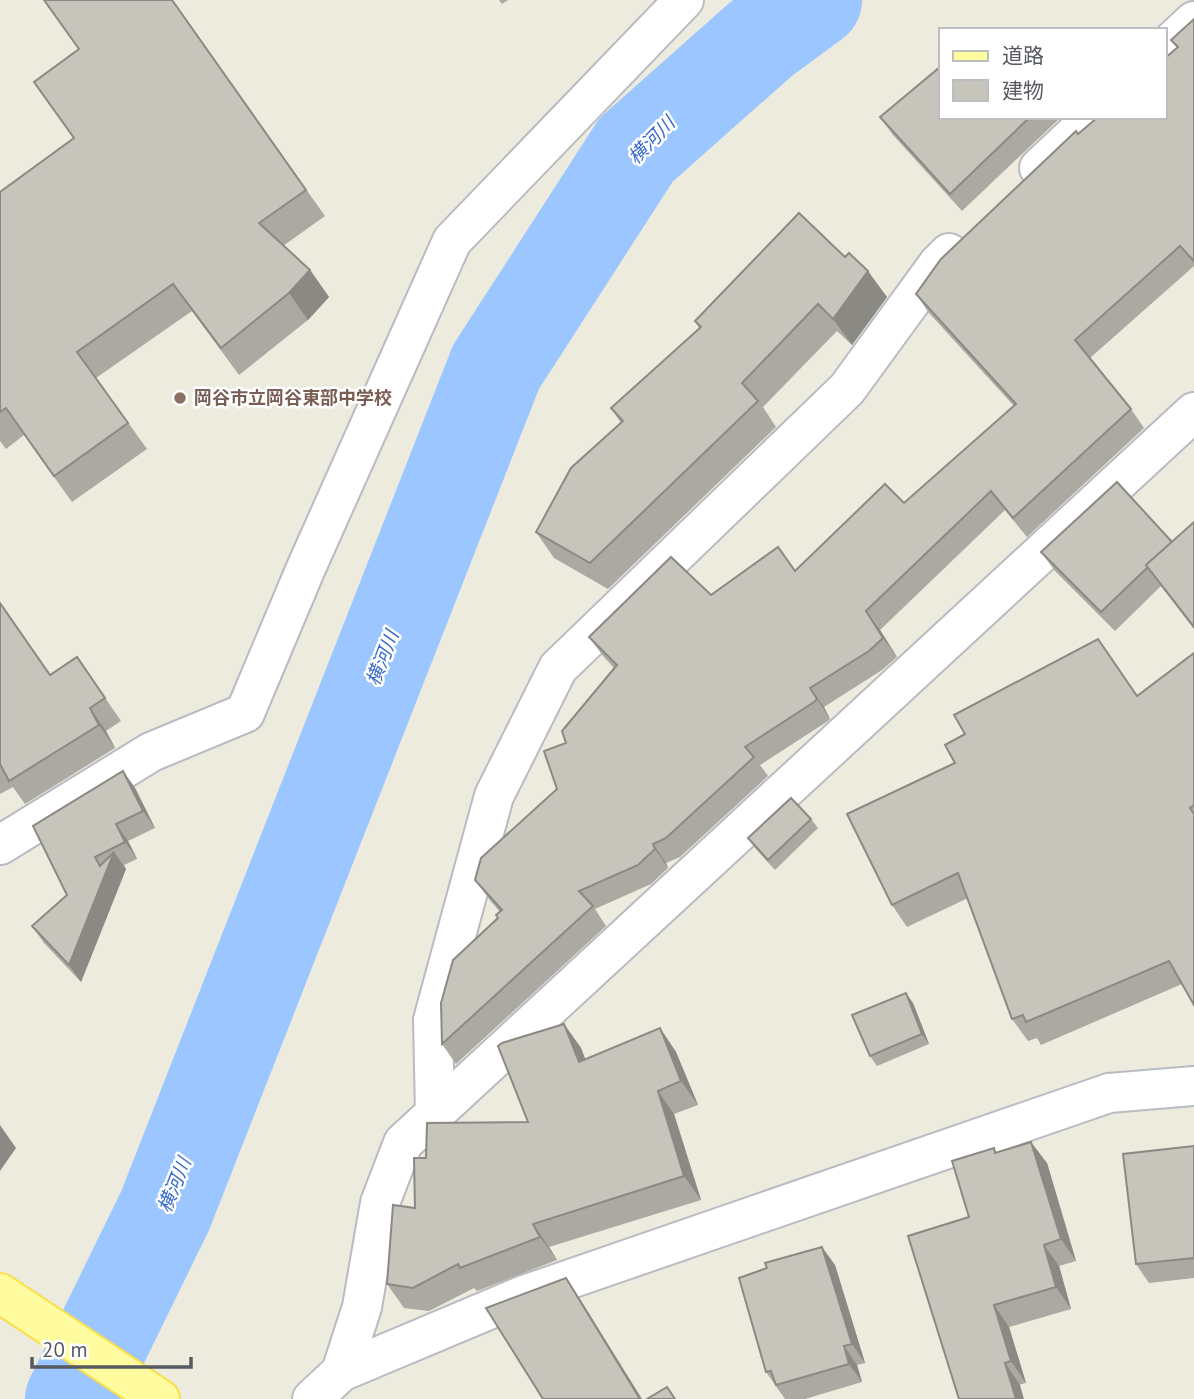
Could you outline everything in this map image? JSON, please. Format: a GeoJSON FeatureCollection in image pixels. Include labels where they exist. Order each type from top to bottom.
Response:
{"type":"FeatureCollection","features":[{"type":"Feature","properties":{"kind":"main road"},"geometry":{"type":"LineString","coordinates":[[0,1293],[160,1399]]}},
{"type":"Feature","properties":{"kind":"street"},"geometry":{"type":"LineString","coordinates":[[0,845],[151,752],[246,713],[306,568],[452,241],[684,0]]}},
{"type":"Feature","properties":{"kind":"street"},"geometry":{"type":"LineString","coordinates":[[1166,47],[1194,21]]}},
{"type":"Feature","properties":{"kind":"street"},"geometry":{"type":"LineString","coordinates":[[1015,190],[1091,119]]}},
{"type":"Feature","properties":{"kind":"street"},"geometry":{"type":"LineString","coordinates":[[435,1114],[433,1020],[490,809],[558,668],[847,389],[938,264],[976,227]]}},
{"type":"Feature","properties":{"kind":"street"},"geometry":{"type":"LineString","coordinates":[[341,1372],[362,1307],[380,1203],[403,1143],[1189,426]]}},
{"type":"Feature","properties":{"kind":"street"},"geometry":{"type":"LineString","coordinates":[[312,1399],[341,1372],[524,1295],[1108,1093],[1194,1086]]}},
{"type":"Feature","properties":{"kind":"building"},"geometry":{"type":"Polygon","coordinates":[[[44,0],[172,0],[306,190],[259,223],[310,270],[289,293],[221,348],[173,284],[77,352],[128,423],[54,476],[6,408],[0,412],[0,192],[74,138],[34,82],[79,49],[44,0]]]}},
{"type":"Feature","properties":{"kind":"building"},"geometry":{"type":"Polygon","coordinates":[[[1194,19],[1194,261],[1180,246],[1075,340],[1131,409],[1013,518],[991,491],[866,611],[883,638],[869,651],[810,688],[817,699],[814,702],[745,747],[754,757],[666,838],[653,844],[655,849],[638,865],[579,891],[593,906],[442,1044],[441,1003],[453,960],[498,918],[496,915],[502,910],[475,880],[481,858],[557,789],[544,751],[566,743],[562,731],[617,665],[589,637],[671,557],[711,595],[778,547],[795,571],[885,484],[904,503],[1016,404],[916,294],[941,259],[1076,131],[1078,134],[1096,119],[1166,119],[1166,57],[1178,47],[1171,40],[1194,19]]]}},
{"type":"Feature","properties":{"kind":"building"},"geometry":{"type":"Polygon","coordinates":[[[939,68],[939,119],[1028,119],[950,194],[880,117],[939,68]]]}},
{"type":"Feature","properties":{"kind":"building"},"geometry":{"type":"Polygon","coordinates":[[[799,213],[845,257],[849,253],[868,271],[833,319],[818,304],[742,383],[758,401],[590,563],[536,532],[571,468],[623,421],[611,408],[701,327],[695,321],[799,213]]]}},
{"type":"Feature","properties":{"kind":"building"},"geometry":{"type":"Polygon","coordinates":[[[1117,482],[1172,542],[1101,612],[1041,552],[1117,482]]]}},
{"type":"Feature","properties":{"kind":"building"},"geometry":{"type":"Polygon","coordinates":[[[1194,522],[1194,627],[1146,565],[1194,522]]]}},
{"type":"Feature","properties":{"kind":"building"},"geometry":{"type":"Polygon","coordinates":[[[0,603],[50,675],[77,657],[105,698],[90,708],[99,725],[9,781],[0,764],[0,603]]]}},
{"type":"Feature","properties":{"kind":"building"},"geometry":{"type":"Polygon","coordinates":[[[1098,639],[1137,696],[1194,653],[1194,805],[1190,808],[1194,814],[1194,1005],[1169,961],[1026,1022],[1023,1015],[1012,1019],[958,873],[892,905],[847,814],[955,763],[945,745],[965,734],[954,715],[1098,639]]]}},
{"type":"Feature","properties":{"kind":"building"},"geometry":{"type":"Polygon","coordinates":[[[123,771],[143,811],[116,824],[125,842],[95,857],[100,866],[114,852],[69,965],[32,926],[67,895],[33,826],[123,771]]]}},
{"type":"Feature","properties":{"kind":"building"},"geometry":{"type":"Polygon","coordinates":[[[791,798],[811,819],[768,860],[748,838],[791,798]]]}},
{"type":"Feature","properties":{"kind":"building"},"geometry":{"type":"Polygon","coordinates":[[[906,993],[922,1034],[870,1056],[852,1015],[906,993]]]}},
{"type":"Feature","properties":{"kind":"building"},"geometry":{"type":"Polygon","coordinates":[[[564,1024],[579,1062],[660,1028],[681,1081],[658,1091],[684,1176],[533,1224],[540,1237],[460,1268],[458,1264],[413,1288],[387,1284],[393,1205],[415,1208],[414,1158],[426,1158],[427,1123],[528,1122],[498,1046],[564,1024]]]}},
{"type":"Feature","properties":{"kind":"building"},"geometry":{"type":"Polygon","coordinates":[[[1031,1142],[1061,1239],[1044,1245],[1056,1287],[994,1305],[1011,1361],[1005,1363],[1016,1399],[959,1399],[908,1236],[969,1217],[952,1161],[994,1148],[995,1153],[1031,1142]]]}},
{"type":"Feature","properties":{"kind":"building"},"geometry":{"type":"Polygon","coordinates":[[[1194,1146],[1194,1258],[1136,1264],[1123,1154],[1194,1146]]]}},
{"type":"Feature","properties":{"kind":"building"},"geometry":{"type":"Polygon","coordinates":[[[822,1247],[852,1344],[844,1346],[849,1364],[776,1385],[771,1371],[766,1372],[739,1278],[767,1268],[765,1263],[822,1247]]]}},
{"type":"Feature","properties":{"kind":"building"},"geometry":{"type":"Polygon","coordinates":[[[566,1278],[640,1399],[543,1399],[486,1308],[566,1278]]]}},
{"type":"Feature","properties":{"kind":"building"},"geometry":{"type":"Polygon","coordinates":[[[667,1387],[675,1399],[647,1399],[667,1387]]]}},
{"type":"Feature","properties":{"kind":"waterway","name":"横河川"},"geometry":{"type":"LineString","coordinates":[[73,1399],[165,1211],[496,367],[636,150],[760,40],[814,0]]}},
{"type":"Feature","properties":{"kind":"place","name":"岡谷市立岡谷東部中学校"},"geometry":{"type":"Point","coordinates":[180,398]}}]}
